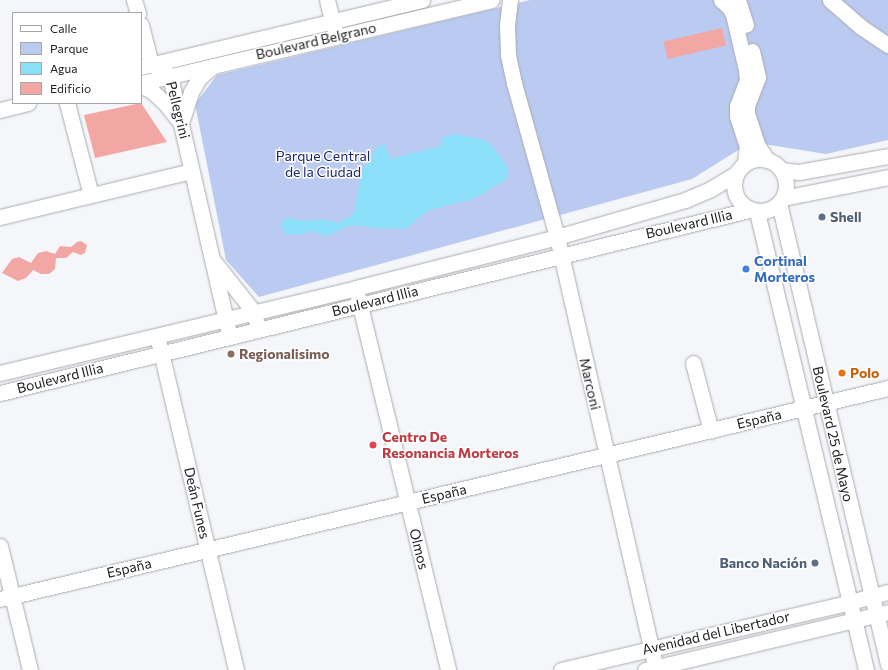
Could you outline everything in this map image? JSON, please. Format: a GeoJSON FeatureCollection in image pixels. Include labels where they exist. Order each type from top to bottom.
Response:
{"type":"FeatureCollection","features":[{"type":"Feature","properties":{"kind":"street"},"geometry":{"type":"LineString","coordinates":[[134,0],[138,12]]}},
{"type":"Feature","properties":{"kind":"street"},"geometry":{"type":"LineString","coordinates":[[327,0],[336,37]]}},
{"type":"Feature","properties":{"kind":"street","name":"Boulevard Belgrano"},"geometry":{"type":"LineString","coordinates":[[146,65],[422,0]]}},
{"type":"Feature","properties":{"kind":"street","name":"Boulevard Belgrano"},"geometry":{"type":"LineString","coordinates":[[142,83],[491,0]]}},
{"type":"Feature","properties":{"kind":"street","name":"Marconi"},"geometry":{"type":"LineString","coordinates":[[510,0],[507,25],[508,55],[557,237],[651,648],[652,669]]}},
{"type":"Feature","properties":{"kind":"street"},"geometry":{"type":"LineString","coordinates":[[721,0],[729,7],[733,14],[758,77],[747,105],[747,114],[758,146],[767,160]]}},
{"type":"Feature","properties":{"kind":"street"},"geometry":{"type":"LineString","coordinates":[[738,0],[746,44],[747,80],[737,106],[737,116],[747,146],[746,162],[736,174],[733,182],[737,199],[753,211],[773,208],[781,201],[888,177]]}},
{"type":"Feature","properties":{"kind":"street"},"geometry":{"type":"LineString","coordinates":[[830,0],[851,19],[888,45]]}},
{"type":"Feature","properties":{"kind":"street"},"geometry":{"type":"LineString","coordinates":[[142,33],[146,65]]}},
{"type":"Feature","properties":{"kind":"street","name":"Pellegrini"},"geometry":{"type":"LineString","coordinates":[[146,65],[170,76],[193,176]]}},
{"type":"Feature","properties":{"kind":"street"},"geometry":{"type":"LineString","coordinates":[[181,123],[191,92],[199,78],[214,65]]}},
{"type":"Feature","properties":{"kind":"street"},"geometry":{"type":"LineString","coordinates":[[142,86],[152,91],[164,102],[181,123]]}},
{"type":"Feature","properties":{"kind":"street"},"geometry":{"type":"LineString","coordinates":[[0,110],[24,104]]}},
{"type":"Feature","properties":{"kind":"street"},"geometry":{"type":"LineString","coordinates":[[67,104],[91,195]]}},
{"type":"Feature","properties":{"kind":"street"},"geometry":{"type":"LineString","coordinates":[[746,162],[760,159],[767,160],[782,170],[799,172],[888,156]]}},
{"type":"Feature","properties":{"kind":"street","name":"Boulevard 25 de Mayo"},"geometry":{"type":"LineString","coordinates":[[782,170],[786,184],[781,201],[826,403],[872,596],[882,613],[888,664]]}},
{"type":"Feature","properties":{"kind":"street","name":"Boulevard Illia"},"geometry":{"type":"LineString","coordinates":[[0,373],[356,288],[557,237],[685,200],[709,190],[736,174]]}},
{"type":"Feature","properties":{"kind":"street"},"geometry":{"type":"LineString","coordinates":[[0,217],[91,195],[193,176],[229,336]]}},
{"type":"Feature","properties":{"kind":"street","name":"Boulevard Illia"},"geometry":{"type":"LineString","coordinates":[[0,393],[560,255],[753,211]]}},
{"type":"Feature","properties":{"kind":"street","name":"Boulevard 25 de Mayo"},"geometry":{"type":"LineString","coordinates":[[753,211],[803,409],[866,670]]}},
{"type":"Feature","properties":{"kind":"street"},"geometry":{"type":"LineString","coordinates":[[212,259],[254,312],[258,329]]}},
{"type":"Feature","properties":{"kind":"street","name":"Olmos"},"geometry":{"type":"LineString","coordinates":[[356,288],[448,670]]}},
{"type":"Feature","properties":{"kind":"street","name":"Deán Funes"},"geometry":{"type":"LineString","coordinates":[[156,336],[236,670]]}},
{"type":"Feature","properties":{"kind":"street"},"geometry":{"type":"LineString","coordinates":[[693,363],[711,431]]}},
{"type":"Feature","properties":{"kind":"street","name":"España"},"geometry":{"type":"LineString","coordinates":[[6,597],[607,456],[888,388]]}},
{"type":"Feature","properties":{"kind":"street"},"geometry":{"type":"LineString","coordinates":[[0,546],[6,597],[30,670]]}},
{"type":"Feature","properties":{"kind":"street","name":"Avenidad del Libertador"},"geometry":{"type":"LineString","coordinates":[[561,670],[888,592]]}},
{"type":"Feature","properties":{"kind":"street","name":"Avenidad del Libertador"},"geometry":{"type":"LineString","coordinates":[[652,669],[882,613]]}},
{"type":"Feature","properties":{"kind":"green space","name":"Parque Central de la Ciudad"},"geometry":{"type":"Polygon","coordinates":[[[530,0],[888,0],[888,140],[826,154],[751,142],[692,179],[259,297],[226,260],[195,104],[217,75],[530,0]]]}},
{"type":"Feature","properties":{"kind":"water"},"geometry":{"type":"Polygon","coordinates":[[[455,134],[473,137],[488,142],[508,168],[508,178],[476,198],[427,211],[406,229],[374,228],[352,225],[326,236],[311,231],[300,235],[285,234],[281,227],[282,221],[288,218],[305,221],[323,219],[338,223],[351,216],[355,209],[361,173],[378,146],[385,144],[390,159],[441,146],[442,138],[455,134]]]}},
{"type":"Feature","properties":{"kind":"building"},"geometry":{"type":"Polygon","coordinates":[[[722,28],[726,46],[668,59],[664,41],[722,28]]]}},
{"type":"Feature","properties":{"kind":"building"},"geometry":{"type":"Polygon","coordinates":[[[142,104],[167,142],[95,158],[84,115],[142,104]]]}},
{"type":"Feature","properties":{"kind":"building"},"geometry":{"type":"Polygon","coordinates":[[[81,241],[87,245],[85,253],[81,255],[73,252],[66,258],[56,258],[55,269],[49,274],[41,274],[33,270],[26,278],[18,281],[2,273],[12,259],[19,257],[31,263],[38,253],[46,251],[55,254],[60,246],[71,247],[77,242],[81,241]]]}},
{"type":"Feature","properties":{"kind":"place","name":"Shell"},"geometry":{"type":"Point","coordinates":[822,217]}},
{"type":"Feature","properties":{"kind":"place","name":"Cortinal Morteros"},"geometry":{"type":"Point","coordinates":[746,269]}},
{"type":"Feature","properties":{"kind":"place","name":"Regionalisimo"},"geometry":{"type":"Point","coordinates":[231,354]}},
{"type":"Feature","properties":{"kind":"place","name":"Polo"},"geometry":{"type":"Point","coordinates":[842,373]}},
{"type":"Feature","properties":{"kind":"place","name":"Centro De Resonancia Morteros"},"geometry":{"type":"Point","coordinates":[373,445]}},
{"type":"Feature","properties":{"kind":"place","name":"Banco Nación"},"geometry":{"type":"Point","coordinates":[815,563]}}]}
